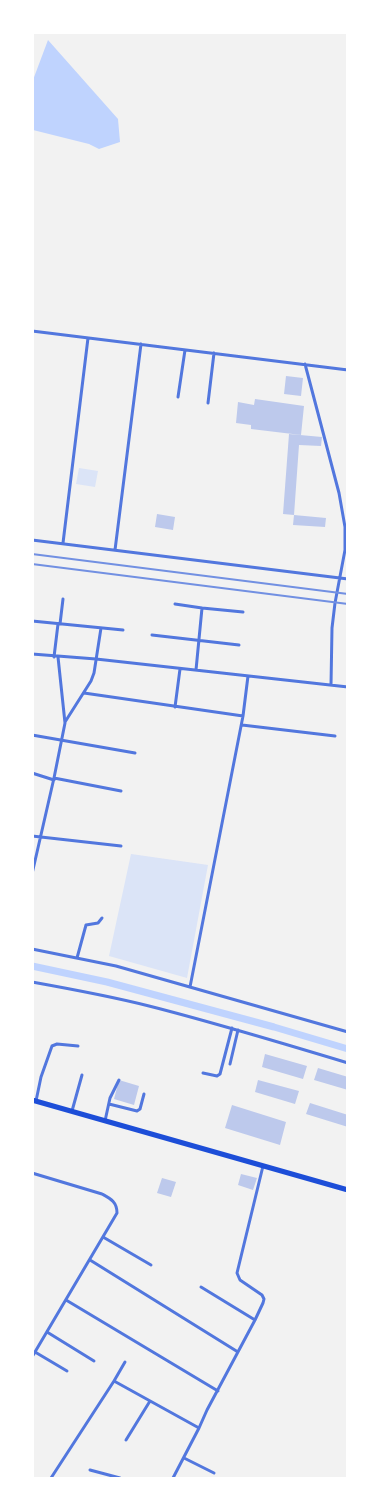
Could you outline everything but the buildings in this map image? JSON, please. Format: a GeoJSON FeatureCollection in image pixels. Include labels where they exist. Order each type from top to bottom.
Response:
{"type":"FeatureCollection","features":[{"type":"Feature","properties":{"kind":"main road"},"geometry":{"type":"LineString","coordinates":[[34,1100],[348,1190]]}},
{"type":"Feature","properties":{"kind":"street"},"geometry":{"type":"LineString","coordinates":[[32,331],[348,370]]}},
{"type":"Feature","properties":{"kind":"street"},"geometry":{"type":"LineString","coordinates":[[63,543],[88,338]]}},
{"type":"Feature","properties":{"kind":"street"},"geometry":{"type":"LineString","coordinates":[[115,550],[142,344]]}},
{"type":"Feature","properties":{"kind":"street"},"geometry":{"type":"LineString","coordinates":[[178,397],[185,350]]}},
{"type":"Feature","properties":{"kind":"street"},"geometry":{"type":"LineString","coordinates":[[208,403],[214,353]]}},
{"type":"Feature","properties":{"kind":"street"},"geometry":{"type":"LineString","coordinates":[[305,364],[339,493],[345,527],[345,550],[332,628],[331,686]]}},
{"type":"Feature","properties":{"kind":"street"},"geometry":{"type":"LineString","coordinates":[[32,540],[348,579]]}},
{"type":"Feature","properties":{"kind":"street"},"geometry":{"type":"LineString","coordinates":[[63,598],[56,657],[65,723]]}},
{"type":"Feature","properties":{"kind":"street"},"geometry":{"type":"LineString","coordinates":[[175,604],[244,612]]}},
{"type":"Feature","properties":{"kind":"street"},"geometry":{"type":"LineString","coordinates":[[196,670],[202,608]]}},
{"type":"Feature","properties":{"kind":"street"},"geometry":{"type":"LineString","coordinates":[[32,621],[123,630]]}},
{"type":"Feature","properties":{"kind":"street"},"geometry":{"type":"LineString","coordinates":[[32,874],[65,723],[91,681],[101,628]]}},
{"type":"Feature","properties":{"kind":"street"},"geometry":{"type":"LineString","coordinates":[[152,635],[238,645]]}},
{"type":"Feature","properties":{"kind":"street"},"geometry":{"type":"LineString","coordinates":[[32,654],[96,659],[348,687]]}},
{"type":"Feature","properties":{"kind":"street"},"geometry":{"type":"LineString","coordinates":[[176,707],[180,669]]}},
{"type":"Feature","properties":{"kind":"street"},"geometry":{"type":"LineString","coordinates":[[190,987],[242,725],[248,676]]}},
{"type":"Feature","properties":{"kind":"street"},"geometry":{"type":"LineString","coordinates":[[84,693],[243,716]]}},
{"type":"Feature","properties":{"kind":"street"},"geometry":{"type":"LineString","coordinates":[[242,725],[335,736]]}},
{"type":"Feature","properties":{"kind":"street"},"geometry":{"type":"LineString","coordinates":[[32,735],[134,754]]}},
{"type":"Feature","properties":{"kind":"street"},"geometry":{"type":"LineString","coordinates":[[32,774],[121,791]]}},
{"type":"Feature","properties":{"kind":"street"},"geometry":{"type":"LineString","coordinates":[[32,836],[121,846]]}},
{"type":"Feature","properties":{"kind":"street"},"geometry":{"type":"LineString","coordinates":[[77,958],[86,925],[98,923],[102,918]]}},
{"type":"Feature","properties":{"kind":"street"},"geometry":{"type":"LineString","coordinates":[[32,949],[116,966],[348,1032]]}},
{"type":"Feature","properties":{"kind":"street"},"geometry":{"type":"LineString","coordinates":[[32,982],[148,1005],[348,1063]]}},
{"type":"Feature","properties":{"kind":"street"},"geometry":{"type":"LineString","coordinates":[[203,1073],[217,1076],[220,1074],[232,1028]]}},
{"type":"Feature","properties":{"kind":"street"},"geometry":{"type":"LineString","coordinates":[[230,1064],[238,1030]]}},
{"type":"Feature","properties":{"kind":"street"},"geometry":{"type":"LineString","coordinates":[[34,1100],[52,1046],[57,1044],[78,1046]]}},
{"type":"Feature","properties":{"kind":"street"},"geometry":{"type":"LineString","coordinates":[[72,1111],[82,1075]]}},
{"type":"Feature","properties":{"kind":"street"},"geometry":{"type":"LineString","coordinates":[[105,1121],[114,1089],[119,1080]]}},
{"type":"Feature","properties":{"kind":"street"},"geometry":{"type":"LineString","coordinates":[[109,1104],[137,1111],[140,1109],[144,1094]]}},
{"type":"Feature","properties":{"kind":"street"},"geometry":{"type":"LineString","coordinates":[[173,1478],[263,1303],[264,1298],[262,1295],[240,1280],[237,1273],[263,1166]]}},
{"type":"Feature","properties":{"kind":"street"},"geometry":{"type":"LineString","coordinates":[[32,1173],[102,1194],[112,1199],[117,1207],[117,1213],[32,1357]]}},
{"type":"Feature","properties":{"kind":"street"},"geometry":{"type":"LineString","coordinates":[[103,1237],[151,1265]]}},
{"type":"Feature","properties":{"kind":"street"},"geometry":{"type":"LineString","coordinates":[[90,1260],[238,1352]]}},
{"type":"Feature","properties":{"kind":"street"},"geometry":{"type":"LineString","coordinates":[[201,1287],[255,1320]]}},
{"type":"Feature","properties":{"kind":"street"},"geometry":{"type":"LineString","coordinates":[[66,1300],[218,1391]]}},
{"type":"Feature","properties":{"kind":"street"},"geometry":{"type":"LineString","coordinates":[[47,1332],[94,1361]]}},
{"type":"Feature","properties":{"kind":"street"},"geometry":{"type":"LineString","coordinates":[[35,1352],[67,1371]]}},
{"type":"Feature","properties":{"kind":"street"},"geometry":{"type":"LineString","coordinates":[[51,1478],[114,1381],[124,1362]]}},
{"type":"Feature","properties":{"kind":"street"},"geometry":{"type":"LineString","coordinates":[[114,1381],[199,1428]]}},
{"type":"Feature","properties":{"kind":"street"},"geometry":{"type":"LineString","coordinates":[[126,1440],[150,1401]]}},
{"type":"Feature","properties":{"kind":"street"},"geometry":{"type":"LineString","coordinates":[[184,1458],[214,1473]]}},
{"type":"Feature","properties":{"kind":"street"},"geometry":{"type":"LineString","coordinates":[[90,1470],[120,1478]]}},
{"type":"Feature","properties":{"kind":"shaded area"},"geometry":{"type":"Polygon","coordinates":[[[79,468],[98,471],[95,487],[76,484],[79,468]]]}},
{"type":"Feature","properties":{"kind":"shaded area"},"geometry":{"type":"Polygon","coordinates":[[[131,854],[208,865],[187,978],[109,956],[131,854]]]}},
{"type":"Feature","properties":{"kind":"water"},"geometry":{"type":"Polygon","coordinates":[[[48,40],[118,119],[120,142],[99,149],[89,144],[33,130],[33,80],[48,40]]]}},
{"type":"Feature","properties":{"kind":"waterway"},"geometry":{"type":"LineString","coordinates":[[32,966],[107,982],[348,1049]]}},
{"type":"Feature","properties":{"kind":"railway"},"geometry":{"type":"LineString","coordinates":[[32,554],[348,594]]}},
{"type":"Feature","properties":{"kind":"railway"},"geometry":{"type":"LineString","coordinates":[[32,564],[348,604]]}}]}
